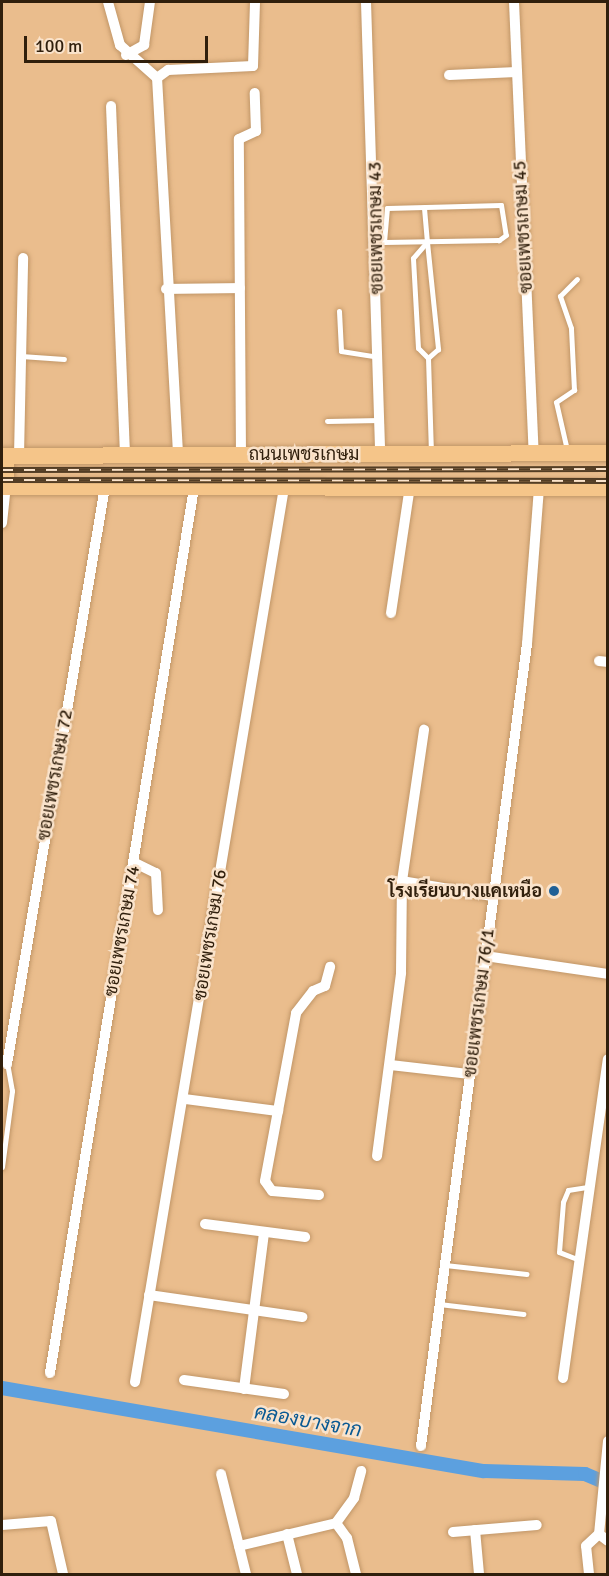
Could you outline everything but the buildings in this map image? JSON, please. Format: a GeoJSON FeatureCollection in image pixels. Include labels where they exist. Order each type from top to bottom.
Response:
{"type":"FeatureCollection","features":[{"type":"Feature","properties":{"kind":"main road","name":"ถนนเพชรเกษม"},"geometry":{"type":"LineString","coordinates":[[9,456],[125,453],[608,453]]}},
{"type":"Feature","properties":{"kind":"main road"},"geometry":{"type":"LineString","coordinates":[[4,487],[9,456]]}},
{"type":"Feature","properties":{"kind":"main road","name":"ถนนเพชรเกษม"},"geometry":{"type":"LineString","coordinates":[[4,487],[608,488]]}},
{"type":"Feature","properties":{"kind":"street"},"geometry":{"type":"LineString","coordinates":[[108,2],[126,55],[156,78],[166,289],[178,453]]}},
{"type":"Feature","properties":{"kind":"street"},"geometry":{"type":"LineString","coordinates":[[126,55],[144,45],[150,2]]}},
{"type":"Feature","properties":{"kind":"street"},"geometry":{"type":"LineString","coordinates":[[156,78],[168,70],[253,66],[255,2]]}},
{"type":"Feature","properties":{"kind":"street","name":"ซอยเพชรเกษม 43"},"geometry":{"type":"LineString","coordinates":[[366,2],[380,454]]}},
{"type":"Feature","properties":{"kind":"street","name":"ซอยเพชรเกษม 45"},"geometry":{"type":"LineString","coordinates":[[514,2],[534,452]]}},
{"type":"Feature","properties":{"kind":"street"},"geometry":{"type":"LineString","coordinates":[[449,75],[517,72]]}},
{"type":"Feature","properties":{"kind":"street"},"geometry":{"type":"LineString","coordinates":[[241,454],[240,140],[256,131],[255,93]]}},
{"type":"Feature","properties":{"kind":"street"},"geometry":{"type":"LineString","coordinates":[[111,106],[125,453]]}},
{"type":"Feature","properties":{"kind":"street"},"geometry":{"type":"LineString","coordinates":[[9,456],[20,356],[23,258]]}},
{"type":"Feature","properties":{"kind":"street"},"geometry":{"type":"LineString","coordinates":[[166,289],[240,288]]}},
{"type":"Feature","properties":{"kind":"street"},"geometry":{"type":"LineString","coordinates":[[391,613],[410,486]]}},
{"type":"Feature","properties":{"kind":"street"},"geometry":{"type":"LineString","coordinates":[[2,523],[4,487]]}},
{"type":"Feature","properties":{"kind":"street","name":"ซอยเพชรเกษม 72"},"geometry":{"type":"LineString","coordinates":[[7,1064],[105,487]]}},
{"type":"Feature","properties":{"kind":"street","name":"ซอยเพชรเกษม 76"},"geometry":{"type":"LineString","coordinates":[[135,1382],[185,1099],[284,488]]}},
{"type":"Feature","properties":{"kind":"street","name":"ซอยเพชรเกษม 76/1"},"geometry":{"type":"LineString","coordinates":[[421,1446],[443,1265],[527,644],[539,488]]}},
{"type":"Feature","properties":{"kind":"street","name":"ซอยเพชรเกษม 74"},"geometry":{"type":"LineString","coordinates":[[50,1373],[194,489]]}},
{"type":"Feature","properties":{"kind":"street"},"geometry":{"type":"LineString","coordinates":[[377,1156],[391,1065],[401,973],[402,881],[424,730]]}},
{"type":"Feature","properties":{"kind":"street"},"geometry":{"type":"LineString","coordinates":[[134,862],[156,873],[158,910]]}},
{"type":"Feature","properties":{"kind":"street"},"geometry":{"type":"LineString","coordinates":[[402,881],[492,896]]}},
{"type":"Feature","properties":{"kind":"street"},"geometry":{"type":"LineString","coordinates":[[485,956],[608,974]]}},
{"type":"Feature","properties":{"kind":"street"},"geometry":{"type":"LineString","coordinates":[[319,1195],[266,1187],[296,1013],[313,990],[325,986],[330,967]]}},
{"type":"Feature","properties":{"kind":"street"},"geometry":{"type":"LineString","coordinates":[[563,1378],[577,1259],[608,1059]]}},
{"type":"Feature","properties":{"kind":"street"},"geometry":{"type":"LineString","coordinates":[[391,1065],[469,1074]]}},
{"type":"Feature","properties":{"kind":"street"},"geometry":{"type":"LineString","coordinates":[[185,1099],[278,1111]]}},
{"type":"Feature","properties":{"kind":"street"},"geometry":{"type":"LineString","coordinates":[[205,1224],[305,1237]]}},
{"type":"Feature","properties":{"kind":"street"},"geometry":{"type":"LineString","coordinates":[[244,1389],[264,1233]]}},
{"type":"Feature","properties":{"kind":"street"},"geometry":{"type":"LineString","coordinates":[[149,1295],[254,1308],[302,1317]]}},
{"type":"Feature","properties":{"kind":"street"},"geometry":{"type":"LineString","coordinates":[[184,1380],[284,1394]]}},
{"type":"Feature","properties":{"kind":"street"},"geometry":{"type":"LineString","coordinates":[[589,1575],[586,1546],[603,1537],[599,1498],[607,1446]]}},
{"type":"Feature","properties":{"kind":"street"},"geometry":{"type":"LineString","coordinates":[[239,1546],[336,1522],[354,1498],[360,1471]]}},
{"type":"Feature","properties":{"kind":"street"},"geometry":{"type":"LineString","coordinates":[[220,1474],[246,1575]]}},
{"type":"Feature","properties":{"kind":"street"},"geometry":{"type":"LineString","coordinates":[[2,1525],[51,1521],[63,1575]]}},
{"type":"Feature","properties":{"kind":"street"},"geometry":{"type":"LineString","coordinates":[[336,1522],[347,1538],[356,1575]]}},
{"type":"Feature","properties":{"kind":"street"},"geometry":{"type":"LineString","coordinates":[[453,1532],[537,1524]]}},
{"type":"Feature","properties":{"kind":"street"},"geometry":{"type":"LineString","coordinates":[[475,1530],[479,1575]]}},
{"type":"Feature","properties":{"kind":"street"},"geometry":{"type":"LineString","coordinates":[[287,1534],[297,1575]]}},
{"type":"Feature","properties":{"kind":"lane"},"geometry":{"type":"LineString","coordinates":[[424,208],[438,349],[428,358]]}},
{"type":"Feature","properties":{"kind":"lane"},"geometry":{"type":"LineString","coordinates":[[424,208],[506,209],[504,238],[384,242],[384,210],[424,208]]}},
{"type":"Feature","properties":{"kind":"lane"},"geometry":{"type":"LineString","coordinates":[[427,242],[413,258],[418,348],[428,358],[431,453]]}},
{"type":"Feature","properties":{"kind":"lane"},"geometry":{"type":"LineString","coordinates":[[567,452],[556,402],[574,390],[571,328],[560,296],[577,279]]}},
{"type":"Feature","properties":{"kind":"lane"},"geometry":{"type":"LineString","coordinates":[[339,311],[341,351],[378,357]]}},
{"type":"Feature","properties":{"kind":"lane"},"geometry":{"type":"LineString","coordinates":[[20,356],[64,359]]}},
{"type":"Feature","properties":{"kind":"lane"},"geometry":{"type":"LineString","coordinates":[[327,421],[380,420]]}},
{"type":"Feature","properties":{"kind":"lane"},"geometry":{"type":"LineString","coordinates":[[2,1167],[12,1091],[7,1064]]}},
{"type":"Feature","properties":{"kind":"lane"},"geometry":{"type":"LineString","coordinates":[[577,1259],[559,1252],[563,1202],[568,1190],[588,1187]]}},
{"type":"Feature","properties":{"kind":"lane"},"geometry":{"type":"LineString","coordinates":[[443,1265],[527,1274]]}},
{"type":"Feature","properties":{"kind":"lane"},"geometry":{"type":"LineString","coordinates":[[439,1304],[523,1314]]}},
{"type":"Feature","properties":{"kind":"waterway","name":"คลองบางจาก"},"geometry":{"type":"LineString","coordinates":[[2,1388],[484,1471],[585,1474],[608,1484]]}},
{"type":"Feature","properties":{"kind":"railway"},"geometry":{"type":"LineString","coordinates":[[2,470],[608,469]]}},
{"type":"Feature","properties":{"kind":"railway"},"geometry":{"type":"LineString","coordinates":[[2,480],[608,481]]}},
{"type":"Feature","properties":{"kind":"place","name":"โรงเรียนบางแคเหนือ"},"geometry":{"type":"Point","coordinates":[554,891]}}]}
